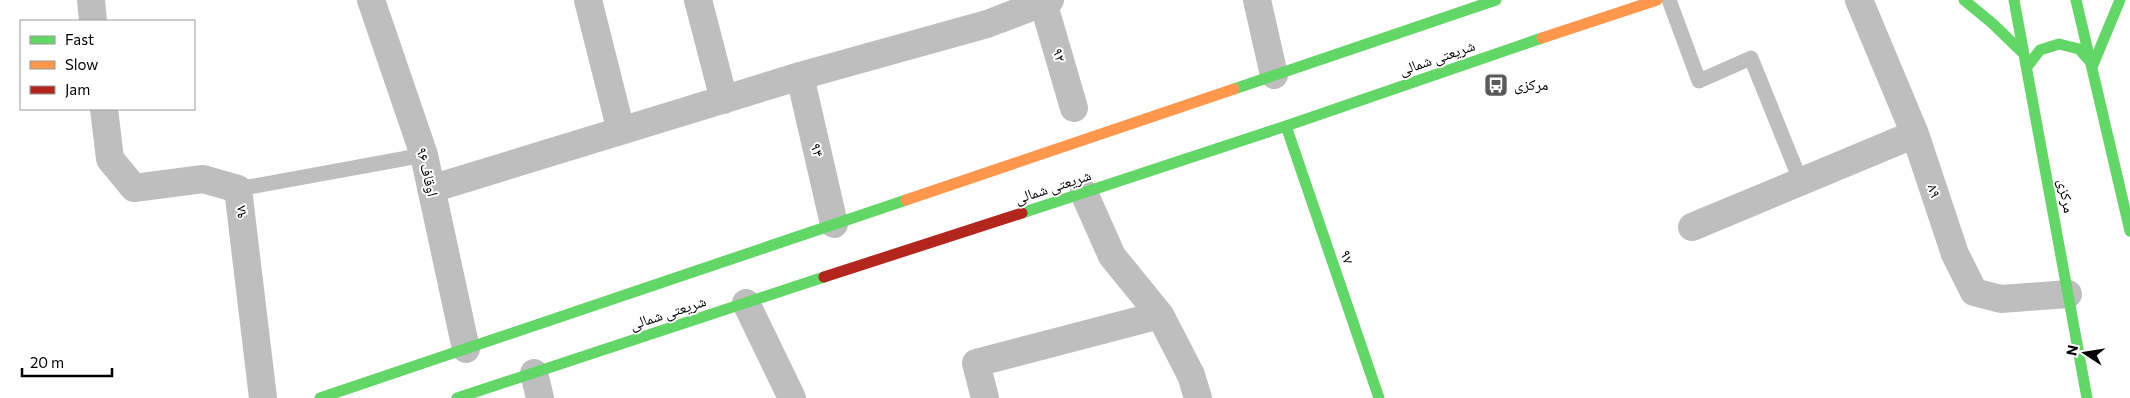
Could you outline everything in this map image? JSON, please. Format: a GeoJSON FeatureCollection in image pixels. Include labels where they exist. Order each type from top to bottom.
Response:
{"type":"FeatureCollection","features":[{"type":"Feature","properties":{"kind":"main road","name":"شریعتی شمالی"},"geometry":{"type":"LineString","coordinates":[[320,398],[1496,0]]}},
{"type":"Feature","properties":{"kind":"main road","name":"شریعتی شمالی"},"geometry":{"type":"LineString","coordinates":[[457,398],[537,385],[746,303],[1286,126],[1489,55],[1657,0]]}},
{"type":"Feature","properties":{"kind":"main road"},"geometry":{"type":"LineString","coordinates":[[1964,0],[2024,53]]}},
{"type":"Feature","properties":{"kind":"main road","name":"مرکزی"},"geometry":{"type":"LineString","coordinates":[[2014,0],[2087,398]]}},
{"type":"Feature","properties":{"kind":"main road"},"geometry":{"type":"LineString","coordinates":[[2076,0],[2093,65],[2130,231]]}},
{"type":"Feature","properties":{"kind":"main road"},"geometry":{"type":"LineString","coordinates":[[2093,65],[2120,0]]}},
{"type":"Feature","properties":{"kind":"main road"},"geometry":{"type":"LineString","coordinates":[[2027,67],[2040,50],[2059,44],[2079,49],[2093,65]]}},
{"type":"Feature","properties":{"kind":"main road","name":"۹۷"},"geometry":{"type":"LineString","coordinates":[[1286,126],[1379,398]]}},
{"type":"Feature","properties":{"kind":"street"},"geometry":{"type":"LineString","coordinates":[[91,0],[93,20]]}},
{"type":"Feature","properties":{"kind":"street","name":"اوقاف ۹۶"},"geometry":{"type":"LineString","coordinates":[[371,0],[424,155],[466,349]]}},
{"type":"Feature","properties":{"kind":"street"},"geometry":{"type":"LineString","coordinates":[[588,0],[621,131]]}},
{"type":"Feature","properties":{"kind":"street"},"geometry":{"type":"LineString","coordinates":[[698,0],[724,100]]}},
{"type":"Feature","properties":{"kind":"street"},"geometry":{"type":"LineString","coordinates":[[1257,0],[1274,75]]}},
{"type":"Feature","properties":{"kind":"street","name":"۸۹"},"geometry":{"type":"LineString","coordinates":[[1859,0],[1915,134],[1955,254],[1974,292],[2001,299],[2068,294]]}},
{"type":"Feature","properties":{"kind":"street"},"geometry":{"type":"LineString","coordinates":[[431,189],[800,76],[985,12],[1046,1]]}},
{"type":"Feature","properties":{"kind":"street","name":"۹۲"},"geometry":{"type":"LineString","coordinates":[[1046,1],[1074,108]]}},
{"type":"Feature","properties":{"kind":"street","name":"۹۴"},"geometry":{"type":"LineString","coordinates":[[800,76],[834,224]]}},
{"type":"Feature","properties":{"kind":"street","name":"۹۸"},"geometry":{"type":"LineString","coordinates":[[104,110],[110,160],[134,188],[203,179],[238,189],[263,398]]}},
{"type":"Feature","properties":{"kind":"street"},"geometry":{"type":"LineString","coordinates":[[1692,227],[1915,134]]}},
{"type":"Feature","properties":{"kind":"street"},"geometry":{"type":"LineString","coordinates":[[1084,193],[1112,256],[1160,315],[1190,375],[1198,398]]}},
{"type":"Feature","properties":{"kind":"street"},"geometry":{"type":"LineString","coordinates":[[746,303],[792,398]]}},
{"type":"Feature","properties":{"kind":"street"},"geometry":{"type":"LineString","coordinates":[[985,398],[976,363],[1160,315]]}},
{"type":"Feature","properties":{"kind":"lane"},"geometry":{"type":"LineString","coordinates":[[1669,0],[1699,82],[1751,58],[1801,182]]}},
{"type":"Feature","properties":{"kind":"lane"},"geometry":{"type":"LineString","coordinates":[[238,189],[424,155]]}},
{"type":"Feature","properties":{"kind":"traffic: fast"},"geometry":{"type":"LineString","coordinates":[[1234,89],[1496,0]]}},
{"type":"Feature","properties":{"kind":"traffic: fast"},"geometry":{"type":"LineString","coordinates":[[1964,0],[1992,23],[2023,53]]}},
{"type":"Feature","properties":{"kind":"traffic: fast"},"geometry":{"type":"LineString","coordinates":[[2014,0],[2087,398]]}},
{"type":"Feature","properties":{"kind":"traffic: fast"},"geometry":{"type":"LineString","coordinates":[[2076,0],[2130,231]]}},
{"type":"Feature","properties":{"kind":"traffic: fast"},"geometry":{"type":"LineString","coordinates":[[2027,67],[2040,50],[2059,44],[2079,49],[2093,65],[2120,0]]}},
{"type":"Feature","properties":{"kind":"traffic: fast"},"geometry":{"type":"LineString","coordinates":[[1022,213],[1286,126],[1542,38]]}},
{"type":"Feature","properties":{"kind":"traffic: fast"},"geometry":{"type":"LineString","coordinates":[[1286,126],[1379,398]]}},
{"type":"Feature","properties":{"kind":"traffic: fast"},"geometry":{"type":"LineString","coordinates":[[320,398],[906,200]]}},
{"type":"Feature","properties":{"kind":"traffic: fast"},"geometry":{"type":"LineString","coordinates":[[457,398],[824,277]]}},
{"type":"Feature","properties":{"kind":"traffic: slow"},"geometry":{"type":"LineString","coordinates":[[1542,38],[1657,0]]}},
{"type":"Feature","properties":{"kind":"traffic: slow"},"geometry":{"type":"LineString","coordinates":[[906,200],[1234,89]]}},
{"type":"Feature","properties":{"kind":"traffic: jam"},"geometry":{"type":"LineString","coordinates":[[824,277],[1022,213]]}},
{"type":"Feature","properties":{"kind":"place","name":"مرکزی"},"geometry":{"type":"Point","coordinates":[1496,85]}}]}
